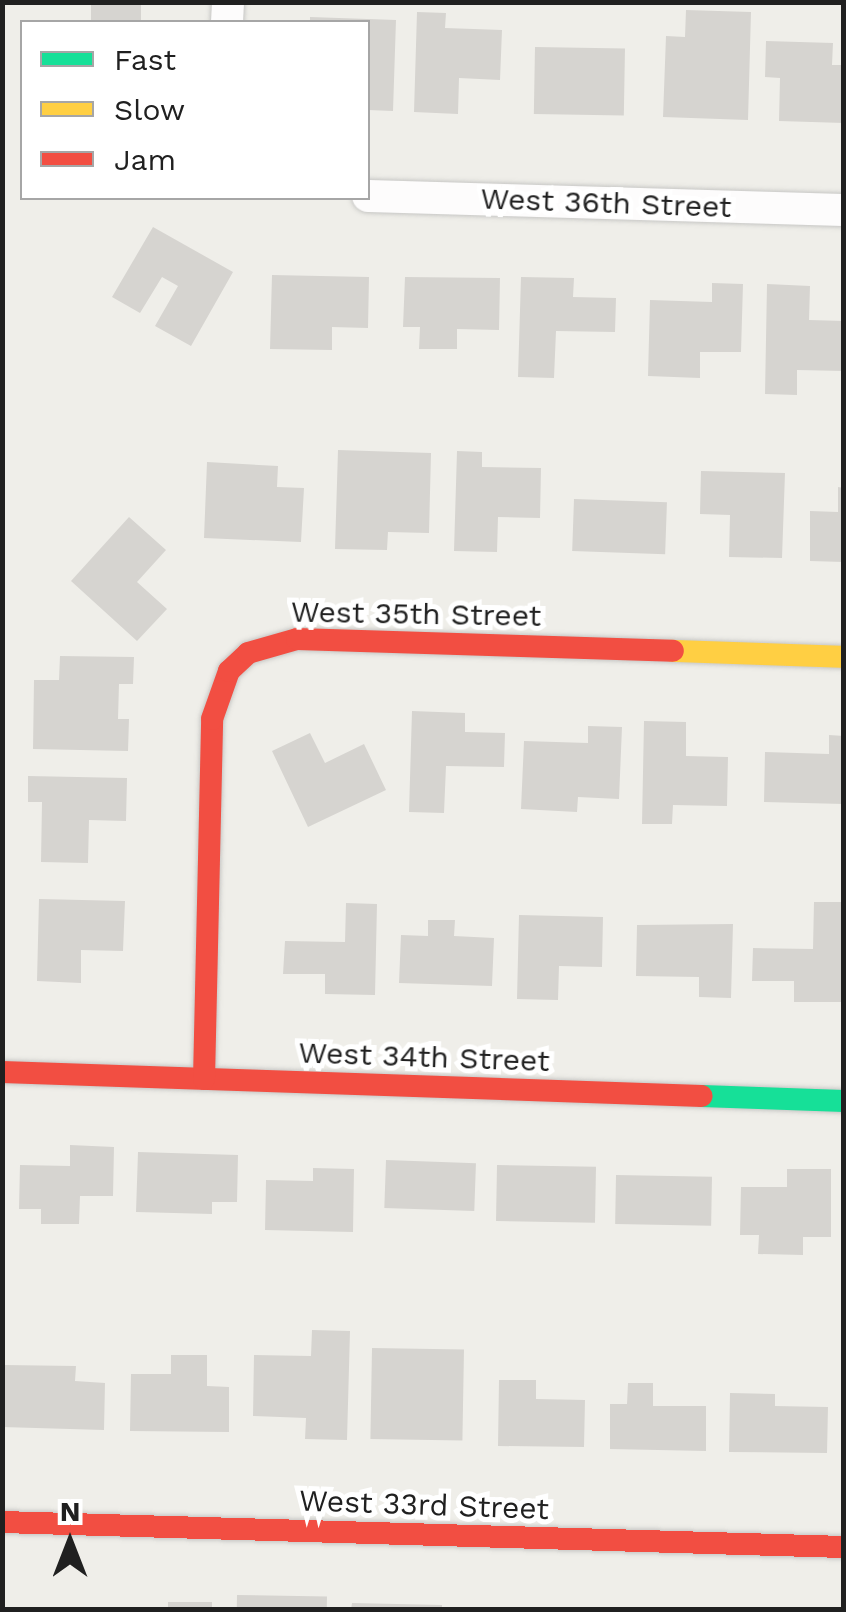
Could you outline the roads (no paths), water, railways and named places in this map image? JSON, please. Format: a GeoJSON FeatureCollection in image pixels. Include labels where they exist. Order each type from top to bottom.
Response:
{"type":"FeatureCollection","features":[{"type":"Feature","properties":{"kind":"street","name":"West 36th Street"},"geometry":{"type":"LineString","coordinates":[[370,196],[844,210]]}},
{"type":"Feature","properties":{"kind":"street","name":"West 35th Street"},"geometry":{"type":"LineString","coordinates":[[204,1079],[212,718],[229,671],[248,653],[297,638],[844,657]]}},
{"type":"Feature","properties":{"kind":"street","name":"West 34th Street"},"geometry":{"type":"LineString","coordinates":[[2,1072],[844,1101]]}},
{"type":"Feature","properties":{"kind":"street","name":"West 33rd Street"},"geometry":{"type":"LineString","coordinates":[[2,1522],[844,1548]]}}]}
